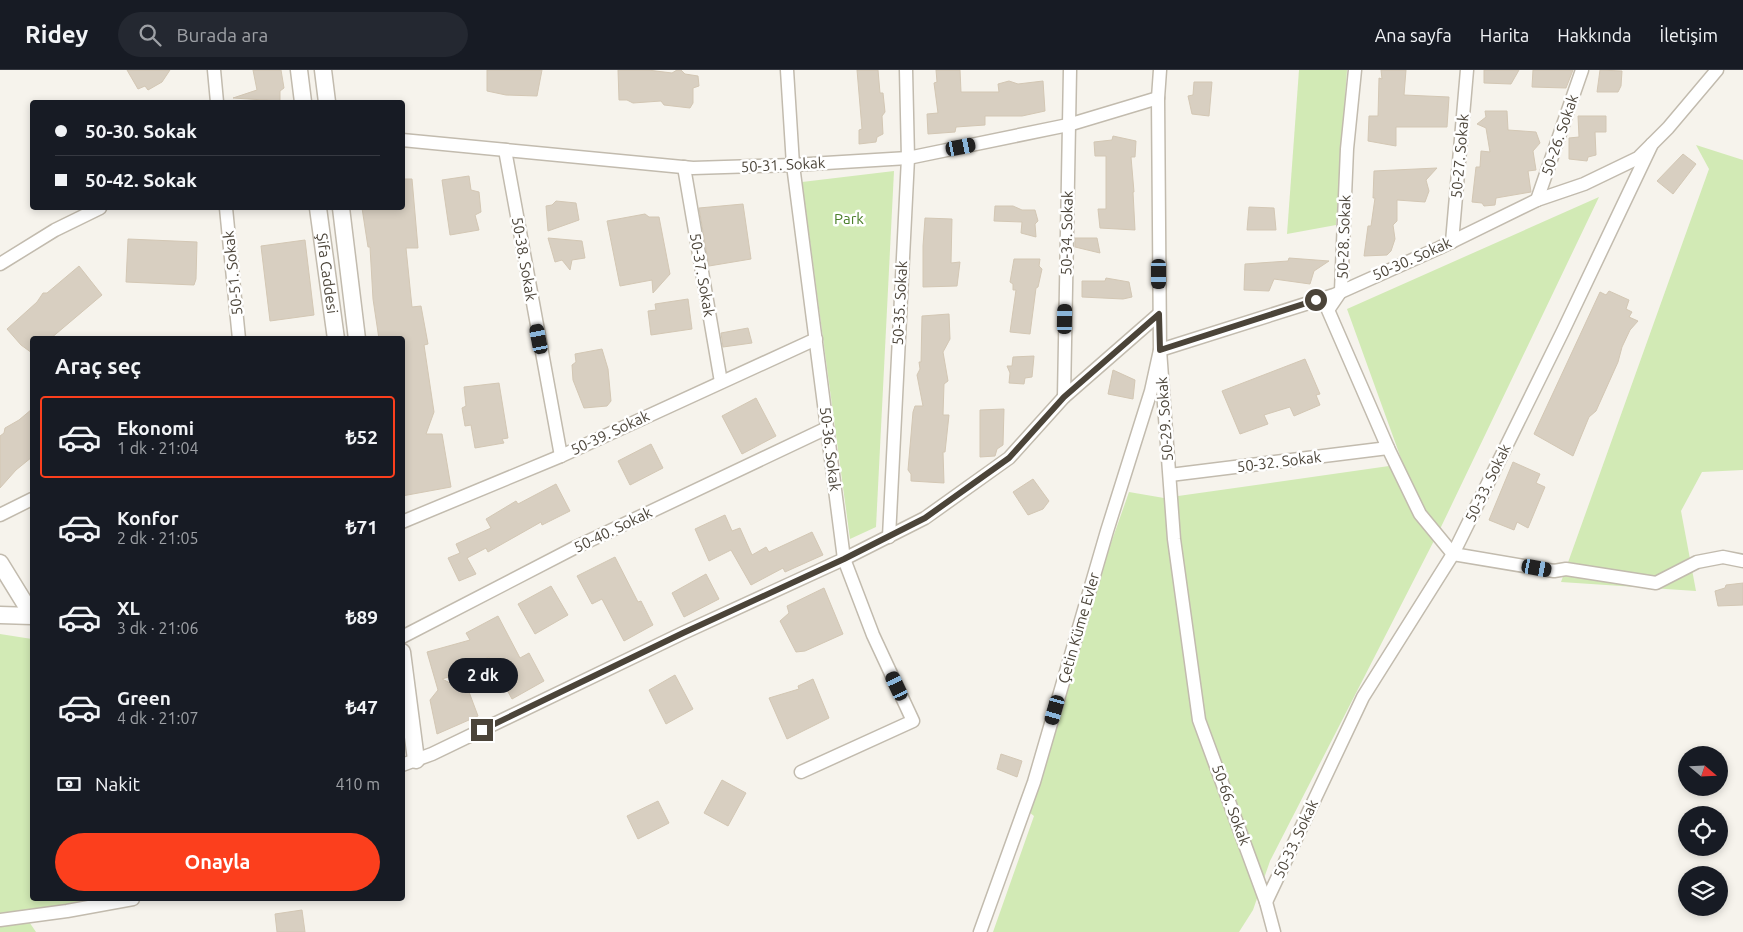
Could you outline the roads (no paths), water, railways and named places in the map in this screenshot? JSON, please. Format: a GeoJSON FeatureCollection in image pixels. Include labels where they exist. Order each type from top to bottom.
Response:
{"type":"FeatureCollection","features":[{"type":"Feature","properties":{"kind":"street"},"geometry":{"type":"LineString","coordinates":[[214,70],[217,100]]}},
{"type":"Feature","properties":{"kind":"street"},"geometry":{"type":"LineString","coordinates":[[299,70],[303,100]]}},
{"type":"Feature","properties":{"kind":"street"},"geometry":{"type":"LineString","coordinates":[[323,70],[327,100]]}},
{"type":"Feature","properties":{"kind":"street","name":"50-36. Sokak"},"geometry":{"type":"LineString","coordinates":[[787,70],[793,165],[844,559],[873,635],[913,720],[801,772]]}},
{"type":"Feature","properties":{"kind":"street","name":"50-35. Sokak"},"geometry":{"type":"LineString","coordinates":[[889,537],[908,158],[906,70]]}},
{"type":"Feature","properties":{"kind":"street","name":"50-34. Sokak"},"geometry":{"type":"LineString","coordinates":[[1064,397],[1070,70]]}},
{"type":"Feature","properties":{"kind":"street","name":"50-29. Sokak"},"geometry":{"type":"LineString","coordinates":[[1160,70],[1158,98],[1160,350],[1174,539],[1194,678]]}},
{"type":"Feature","properties":{"kind":"street","name":"50-28. Sokak"},"geometry":{"type":"LineString","coordinates":[[1355,70],[1347,149],[1341,292],[1328,310],[1388,448]]}},
{"type":"Feature","properties":{"kind":"street","name":"50-27. Sokak"},"geometry":{"type":"LineString","coordinates":[[1452,242],[1467,70]]}},
{"type":"Feature","properties":{"kind":"street","name":"50-26. Sokak"},"geometry":{"type":"LineString","coordinates":[[1538,200],[1582,70]]}},
{"type":"Feature","properties":{"kind":"street","name":"50-33. Sokak"},"geometry":{"type":"LineString","coordinates":[[1266,902],[1363,697],[1453,554],[1652,144],[1717,70]]}},
{"type":"Feature","properties":{"kind":"street","name":"50-31. Sokak"},"geometry":{"type":"LineString","coordinates":[[405,140],[684,167],[793,165],[908,158],[1068,124],[1158,98]]}},
{"type":"Feature","properties":{"kind":"street","name":"50-30. Sokak"},"geometry":{"type":"LineString","coordinates":[[1160,350],[1341,292],[1452,242],[1538,200],[1584,184],[1638,158],[1652,144]]}},
{"type":"Feature","properties":{"kind":"street","name":"50-38. Sokak"},"geometry":{"type":"LineString","coordinates":[[504,150],[561,456]]}},
{"type":"Feature","properties":{"kind":"street","name":"50-37. Sokak"},"geometry":{"type":"LineString","coordinates":[[684,167],[720,382]]}},
{"type":"Feature","properties":{"kind":"street"},"geometry":{"type":"LineString","coordinates":[[0,264],[55,230],[96,210]]}},
{"type":"Feature","properties":{"kind":"street","name":"50-51. Sokak"},"geometry":{"type":"LineString","coordinates":[[226,210],[239,336]]}},
{"type":"Feature","properties":{"kind":"street","name":"Şifa Caddesi"},"geometry":{"type":"LineString","coordinates":[[318,210],[336,336]]}},
{"type":"Feature","properties":{"kind":"street","name":"Şifa Caddesi"},"geometry":{"type":"LineString","coordinates":[[341,210],[357,336]]}},
{"type":"Feature","properties":{"kind":"street"},"geometry":{"type":"LineString","coordinates":[[405,700],[409,763],[432,754],[683,633],[889,537],[925,518],[1009,458],[1064,397],[1159,314]]}},
{"type":"Feature","properties":{"kind":"street","name":"50-39. Sokak"},"geometry":{"type":"LineString","coordinates":[[405,521],[561,456],[816,339]]}},
{"type":"Feature","properties":{"kind":"street","name":"Çetin Küme Evler"},"geometry":{"type":"LineString","coordinates":[[980,932],[1034,782],[1107,531],[1151,391],[1160,350]]}},
{"type":"Feature","properties":{"kind":"street","name":"50-40. Sokak"},"geometry":{"type":"LineString","coordinates":[[405,634],[576,547],[827,428]]}},
{"type":"Feature","properties":{"kind":"street"},"geometry":{"type":"LineString","coordinates":[[1388,448],[1420,514],[1453,554],[1554,571],[1566,569],[1656,583],[1697,562],[1722,557],[1743,561]]}},
{"type":"Feature","properties":{"kind":"street","name":"50-32. Sokak"},"geometry":{"type":"LineString","coordinates":[[1170,475],[1388,448]]}},
{"type":"Feature","properties":{"kind":"street"},"geometry":{"type":"LineString","coordinates":[[0,516],[30,500]]}},
{"type":"Feature","properties":{"kind":"street"},"geometry":{"type":"LineString","coordinates":[[0,563],[30,613]]}},
{"type":"Feature","properties":{"kind":"street"},"geometry":{"type":"LineString","coordinates":[[0,615],[30,616]]}},
{"type":"Feature","properties":{"kind":"street","name":"50-66. Sokak"},"geometry":{"type":"LineString","coordinates":[[1194,678],[1199,720],[1266,902],[1274,932]]}},
{"type":"Feature","properties":{"kind":"street"},"geometry":{"type":"LineString","coordinates":[[0,920],[120,901]]}},
{"type":"Feature","properties":{"kind":"park label","name":"Park"},"geometry":{"type":"Point","coordinates":[849,219]}}]}
